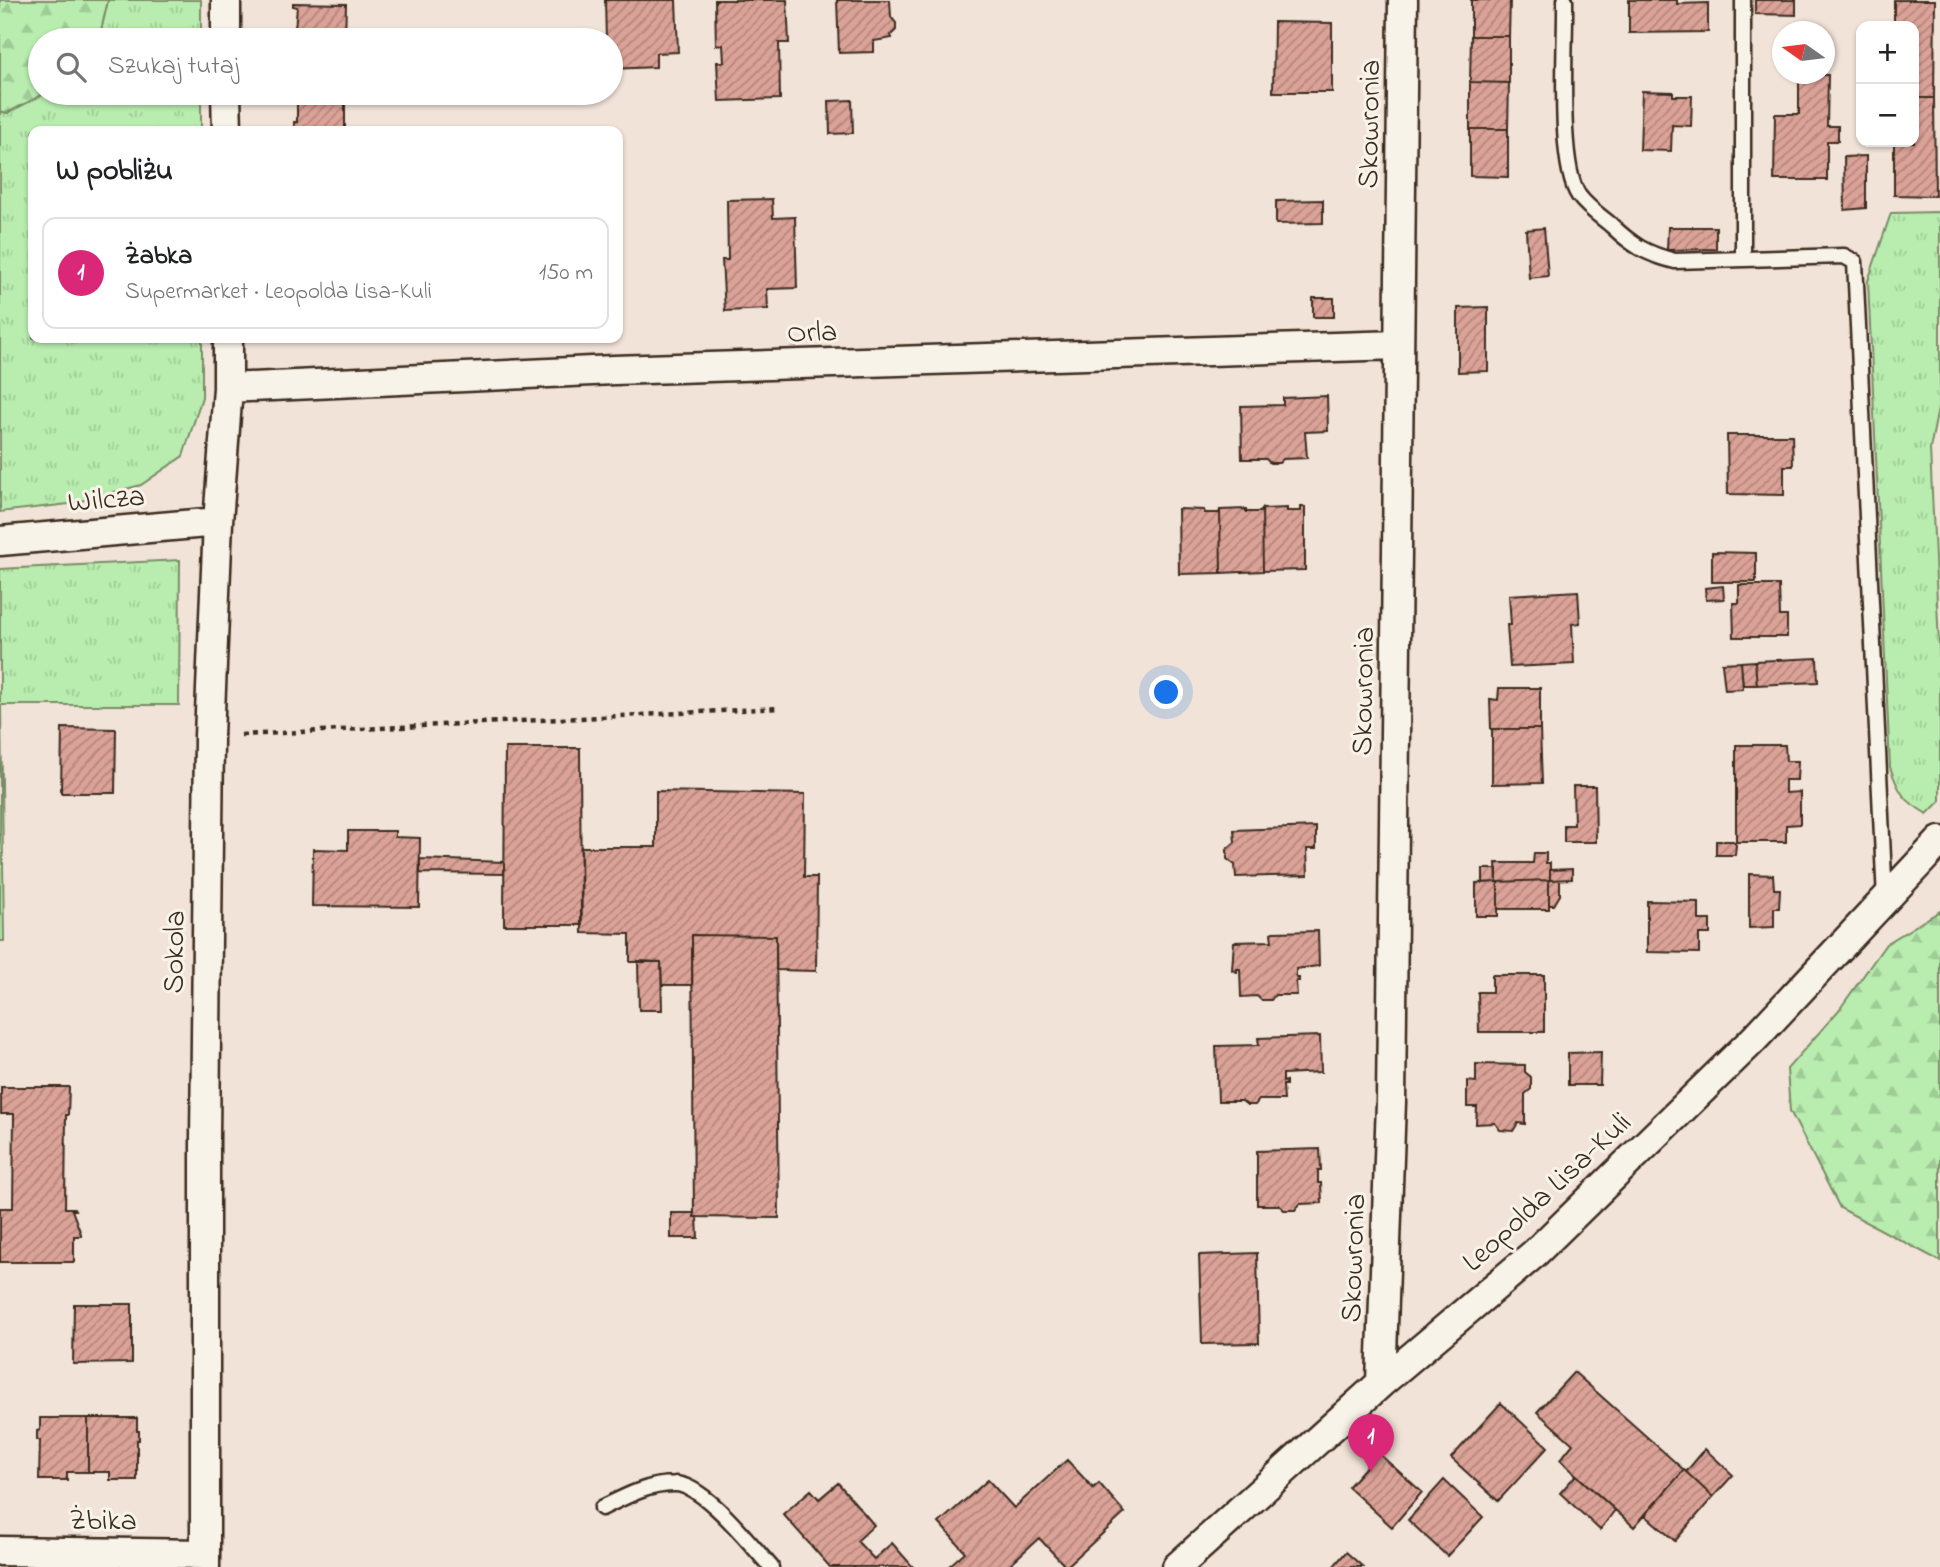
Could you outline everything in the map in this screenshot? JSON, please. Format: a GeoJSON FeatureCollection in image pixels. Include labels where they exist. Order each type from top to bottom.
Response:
{"type":"FeatureCollection","features":[{"type":"Feature","properties":{"kind":"street"},"geometry":{"type":"LineString","coordinates":[[226,0],[226,28]]}},
{"type":"Feature","properties":{"kind":"street","name":"Skowronia"},"geometry":{"type":"LineString","coordinates":[[1381,1383],[1391,1101],[1403,0]]}},
{"type":"Feature","properties":{"kind":"street"},"geometry":{"type":"LineString","coordinates":[[226,105],[226,126]]}},
{"type":"Feature","properties":{"kind":"street","name":"Sokola"},"geometry":{"type":"LineString","coordinates":[[205,1561],[209,736],[218,522],[228,388],[228,343]]}},
{"type":"Feature","properties":{"kind":"street","name":"Orla"},"geometry":{"type":"LineString","coordinates":[[228,388],[628,370],[1399,345]]}},
{"type":"Feature","properties":{"kind":"street","name":"Wilcza"},"geometry":{"type":"LineString","coordinates":[[0,541],[218,522]]}},
{"type":"Feature","properties":{"kind":"street","name":"Leopolda Lisa-Kuli"},"geometry":{"type":"LineString","coordinates":[[1177,1567],[1381,1383],[1535,1253],[1755,1039],[1940,841]]}},
{"type":"Feature","properties":{"kind":"street","name":"Żbika"},"geometry":{"type":"LineString","coordinates":[[0,1551],[205,1561]]}},
{"type":"Feature","properties":{"kind":"lane"},"geometry":{"type":"LineString","coordinates":[[1565,0],[1565,146],[1571,177],[1578,195],[1631,244],[1651,256],[1675,261],[1844,256],[1855,262],[1885,901]]}},
{"type":"Feature","properties":{"kind":"lane"},"geometry":{"type":"LineString","coordinates":[[1743,0],[1743,259]]}},
{"type":"Feature","properties":{"kind":"lane"},"geometry":{"type":"LineString","coordinates":[[602,1508],[638,1491],[676,1483],[702,1494],[771,1567]]}},
{"type":"Feature","properties":{"kind":"path"},"geometry":{"type":"LineString","coordinates":[[209,736],[780,708]]}},
{"type":"Feature","properties":{"kind":"green space"},"geometry":{"type":"Polygon","coordinates":[[[0,0],[108,0],[102,28],[28,28],[28,102],[7,113],[0,111],[0,0]]]}},
{"type":"Feature","properties":{"kind":"green space"},"geometry":{"type":"Polygon","coordinates":[[[108,0],[201,0],[201,28],[102,28],[108,0]]]}},
{"type":"Feature","properties":{"kind":"green space"},"geometry":{"type":"Polygon","coordinates":[[[28,102],[28,105],[201,105],[201,126],[28,126],[28,343],[202,343],[202,397],[183,456],[141,485],[69,504],[0,512],[0,111],[7,113],[28,102]]]}},
{"type":"Feature","properties":{"kind":"green space"},"geometry":{"type":"Polygon","coordinates":[[[1940,212],[1940,399],[1930,449],[1940,667],[1940,801],[1927,814],[1903,795],[1890,767],[1868,281],[1891,213],[1940,212]]]}},
{"type":"Feature","properties":{"kind":"green space"},"geometry":{"type":"Polygon","coordinates":[[[180,560],[179,705],[1,705],[4,941],[0,941],[0,569],[180,560]]]}},
{"type":"Feature","properties":{"kind":"green space"},"geometry":{"type":"Polygon","coordinates":[[[1940,911],[1940,1261],[1840,1208],[1790,1111],[1787,1069],[1839,1010],[1886,944],[1940,911]]]}},
{"type":"Feature","properties":{"kind":"building"},"geometry":{"type":"Polygon","coordinates":[[[605,0],[676,0],[678,52],[656,53],[656,67],[623,68],[623,28],[606,28],[605,0]]]}},
{"type":"Feature","properties":{"kind":"building"},"geometry":{"type":"Polygon","coordinates":[[[715,0],[787,0],[789,43],[779,43],[780,99],[719,101],[717,62],[724,62],[723,45],[716,45],[715,0]]]}},
{"type":"Feature","properties":{"kind":"building"},"geometry":{"type":"Polygon","coordinates":[[[837,0],[890,0],[891,17],[896,23],[892,38],[874,41],[874,52],[839,53],[837,0]]]}},
{"type":"Feature","properties":{"kind":"building"},"geometry":{"type":"Polygon","coordinates":[[[1471,0],[1510,0],[1509,36],[1471,36],[1471,0]]]}},
{"type":"Feature","properties":{"kind":"building"},"geometry":{"type":"Polygon","coordinates":[[[1629,0],[1677,0],[1677,4],[1708,3],[1708,32],[1629,33],[1629,0]]]}},
{"type":"Feature","properties":{"kind":"building"},"geometry":{"type":"Polygon","coordinates":[[[1755,0],[1796,0],[1796,15],[1755,14],[1755,0]]]}},
{"type":"Feature","properties":{"kind":"building"},"geometry":{"type":"Polygon","coordinates":[[[1894,0],[1935,0],[1934,98],[1919,98],[1919,21],[1894,21],[1894,0]]]}},
{"type":"Feature","properties":{"kind":"building"},"geometry":{"type":"Polygon","coordinates":[[[293,3],[346,4],[345,28],[295,28],[297,7],[293,6],[293,3]]]}},
{"type":"Feature","properties":{"kind":"building"},"geometry":{"type":"Polygon","coordinates":[[[1274,22],[1332,23],[1332,92],[1273,92],[1274,22]]]}},
{"type":"Feature","properties":{"kind":"building"},"geometry":{"type":"Polygon","coordinates":[[[1471,36],[1509,36],[1509,83],[1470,82],[1471,36]]]}},
{"type":"Feature","properties":{"kind":"building"},"geometry":{"type":"Polygon","coordinates":[[[1470,82],[1509,83],[1508,129],[1470,129],[1470,82]]]}},
{"type":"Feature","properties":{"kind":"building"},"geometry":{"type":"Polygon","coordinates":[[[1799,84],[1828,84],[1827,126],[1838,126],[1838,141],[1827,141],[1827,180],[1774,180],[1775,114],[1799,114],[1799,84]]]}},
{"type":"Feature","properties":{"kind":"building"},"geometry":{"type":"Polygon","coordinates":[[[1642,91],[1692,96],[1691,126],[1672,125],[1671,151],[1640,150],[1642,91]]]}},
{"type":"Feature","properties":{"kind":"building"},"geometry":{"type":"Polygon","coordinates":[[[1919,98],[1934,98],[1935,196],[1894,195],[1894,147],[1919,147],[1919,98]]]}},
{"type":"Feature","properties":{"kind":"building"},"geometry":{"type":"Polygon","coordinates":[[[852,100],[853,133],[830,134],[829,101],[852,100]]]}},
{"type":"Feature","properties":{"kind":"building"},"geometry":{"type":"Polygon","coordinates":[[[297,105],[345,105],[345,126],[294,126],[294,122],[297,122],[297,105]]]}},
{"type":"Feature","properties":{"kind":"building"},"geometry":{"type":"Polygon","coordinates":[[[1470,129],[1508,129],[1508,177],[1470,176],[1470,129]]]}},
{"type":"Feature","properties":{"kind":"building"},"geometry":{"type":"Polygon","coordinates":[[[1866,156],[1866,208],[1845,210],[1844,157],[1866,156]]]}},
{"type":"Feature","properties":{"kind":"building"},"geometry":{"type":"Polygon","coordinates":[[[772,199],[773,218],[795,217],[797,288],[767,289],[768,309],[725,311],[722,260],[728,260],[727,200],[772,199]]]}},
{"type":"Feature","properties":{"kind":"building"},"geometry":{"type":"Polygon","coordinates":[[[1323,200],[1323,223],[1276,224],[1276,201],[1323,200]]]}},
{"type":"Feature","properties":{"kind":"building"},"geometry":{"type":"Polygon","coordinates":[[[1668,227],[1716,227],[1716,249],[1667,250],[1668,227]]]}},
{"type":"Feature","properties":{"kind":"building"},"geometry":{"type":"Polygon","coordinates":[[[1544,228],[1548,276],[1529,278],[1526,230],[1544,228]]]}},
{"type":"Feature","properties":{"kind":"building"},"geometry":{"type":"Polygon","coordinates":[[[1313,298],[1334,298],[1334,317],[1313,317],[1313,298]]]}},
{"type":"Feature","properties":{"kind":"building"},"geometry":{"type":"Polygon","coordinates":[[[1488,307],[1488,371],[1458,372],[1458,308],[1488,307]]]}},
{"type":"Feature","properties":{"kind":"building"},"geometry":{"type":"Polygon","coordinates":[[[1327,396],[1328,431],[1305,432],[1307,458],[1283,459],[1279,463],[1270,463],[1266,459],[1242,459],[1241,406],[1283,405],[1283,398],[1327,396]]]}},
{"type":"Feature","properties":{"kind":"building"},"geometry":{"type":"Polygon","coordinates":[[[1727,435],[1792,435],[1793,466],[1784,466],[1784,495],[1728,494],[1727,435]]]}},
{"type":"Feature","properties":{"kind":"building"},"geometry":{"type":"Polygon","coordinates":[[[1301,507],[1305,507],[1305,570],[1263,571],[1262,509],[1287,508],[1287,511],[1301,511],[1301,507]]]}},
{"type":"Feature","properties":{"kind":"building"},"geometry":{"type":"Polygon","coordinates":[[[1178,509],[1204,510],[1205,513],[1219,513],[1220,510],[1221,573],[1179,574],[1178,509]]]}},
{"type":"Feature","properties":{"kind":"building"},"geometry":{"type":"Polygon","coordinates":[[[1246,509],[1246,512],[1260,512],[1262,509],[1263,571],[1221,573],[1220,510],[1246,509]]]}},
{"type":"Feature","properties":{"kind":"building"},"geometry":{"type":"Polygon","coordinates":[[[1712,552],[1756,553],[1756,582],[1712,582],[1712,552]]]}},
{"type":"Feature","properties":{"kind":"building"},"geometry":{"type":"Polygon","coordinates":[[[1739,585],[1779,585],[1780,616],[1787,616],[1787,637],[1734,637],[1733,603],[1739,603],[1739,585]]]}},
{"type":"Feature","properties":{"kind":"building"},"geometry":{"type":"Polygon","coordinates":[[[1723,586],[1724,599],[1706,600],[1705,588],[1723,586]]]}},
{"type":"Feature","properties":{"kind":"building"},"geometry":{"type":"Polygon","coordinates":[[[1578,591],[1580,623],[1572,624],[1574,664],[1510,667],[1507,625],[1511,625],[1509,595],[1578,591]]]}},
{"type":"Feature","properties":{"kind":"building"},"geometry":{"type":"Polygon","coordinates":[[[1817,658],[1818,682],[1757,685],[1755,661],[1817,658]]]}},
{"type":"Feature","properties":{"kind":"building"},"geometry":{"type":"Polygon","coordinates":[[[1755,661],[1757,685],[1743,685],[1741,662],[1755,661]]]}},
{"type":"Feature","properties":{"kind":"building"},"geometry":{"type":"Polygon","coordinates":[[[1741,662],[1743,689],[1725,690],[1722,663],[1741,662]]]}},
{"type":"Feature","properties":{"kind":"building"},"geometry":{"type":"Polygon","coordinates":[[[1499,688],[1540,688],[1540,729],[1491,729],[1490,699],[1498,700],[1499,688]]]}},
{"type":"Feature","properties":{"kind":"building"},"geometry":{"type":"Polygon","coordinates":[[[62,728],[116,729],[115,793],[61,793],[62,728]]]}},
{"type":"Feature","properties":{"kind":"building"},"geometry":{"type":"Polygon","coordinates":[[[1492,729],[1540,729],[1542,783],[1492,784],[1492,729]]]}},
{"type":"Feature","properties":{"kind":"building"},"geometry":{"type":"Polygon","coordinates":[[[1736,745],[1785,745],[1786,761],[1798,761],[1797,780],[1785,780],[1785,793],[1800,792],[1800,824],[1786,825],[1786,842],[1736,842],[1736,745]]]}},
{"type":"Feature","properties":{"kind":"building"},"geometry":{"type":"Polygon","coordinates":[[[505,748],[580,748],[581,925],[504,925],[505,748]]]}},
{"type":"Feature","properties":{"kind":"building"},"geometry":{"type":"Polygon","coordinates":[[[1573,786],[1595,786],[1596,842],[1564,842],[1564,825],[1574,825],[1573,786]]]}},
{"type":"Feature","properties":{"kind":"building"},"geometry":{"type":"Polygon","coordinates":[[[656,791],[805,794],[804,877],[817,877],[816,971],[776,970],[776,936],[692,935],[692,985],[662,985],[661,962],[630,962],[630,934],[582,933],[581,847],[656,847],[656,791]]]}},
{"type":"Feature","properties":{"kind":"building"},"geometry":{"type":"Polygon","coordinates":[[[1316,827],[1316,849],[1307,849],[1308,875],[1236,877],[1235,865],[1227,859],[1227,849],[1235,842],[1234,830],[1316,827]]]}},
{"type":"Feature","properties":{"kind":"building"},"geometry":{"type":"Polygon","coordinates":[[[348,831],[395,831],[395,837],[420,838],[419,907],[312,906],[313,849],[348,850],[348,831]]]}},
{"type":"Feature","properties":{"kind":"building"},"geometry":{"type":"Polygon","coordinates":[[[1716,841],[1733,841],[1736,845],[1735,855],[1716,855],[1716,841]]]}},
{"type":"Feature","properties":{"kind":"building"},"geometry":{"type":"Polygon","coordinates":[[[1534,853],[1546,853],[1546,863],[1550,863],[1550,880],[1497,882],[1496,863],[1533,863],[1534,853]]]}},
{"type":"Feature","properties":{"kind":"building"},"geometry":{"type":"Polygon","coordinates":[[[420,859],[504,862],[504,874],[420,873],[420,859]]]}},
{"type":"Feature","properties":{"kind":"building"},"geometry":{"type":"Polygon","coordinates":[[[1483,869],[1497,869],[1497,882],[1483,883],[1483,869]]]}},
{"type":"Feature","properties":{"kind":"building"},"geometry":{"type":"Polygon","coordinates":[[[1572,869],[1572,879],[1550,880],[1550,870],[1572,869]]]}},
{"type":"Feature","properties":{"kind":"building"},"geometry":{"type":"Polygon","coordinates":[[[1749,874],[1773,875],[1774,889],[1780,889],[1779,908],[1774,908],[1774,927],[1749,928],[1749,874]]]}},
{"type":"Feature","properties":{"kind":"building"},"geometry":{"type":"Polygon","coordinates":[[[1549,880],[1549,909],[1498,909],[1498,882],[1549,880]]]}},
{"type":"Feature","properties":{"kind":"building"},"geometry":{"type":"Polygon","coordinates":[[[1549,880],[1560,880],[1560,895],[1554,905],[1549,905],[1549,880]]]}},
{"type":"Feature","properties":{"kind":"building"},"geometry":{"type":"Polygon","coordinates":[[[1498,882],[1498,916],[1476,916],[1476,883],[1498,882]]]}},
{"type":"Feature","properties":{"kind":"building"},"geometry":{"type":"Polygon","coordinates":[[[1647,901],[1699,902],[1699,920],[1710,920],[1710,934],[1699,934],[1699,953],[1647,952],[1647,901]]]}},
{"type":"Feature","properties":{"kind":"building"},"geometry":{"type":"Polygon","coordinates":[[[1318,931],[1319,966],[1296,969],[1296,978],[1299,978],[1299,981],[1296,981],[1297,995],[1275,995],[1271,1000],[1261,1000],[1257,996],[1241,997],[1240,969],[1237,969],[1237,972],[1232,970],[1234,942],[1272,941],[1273,932],[1318,931]]]}},
{"type":"Feature","properties":{"kind":"building"},"geometry":{"type":"Polygon","coordinates":[[[692,935],[776,936],[779,1218],[694,1217],[692,935]]]}},
{"type":"Feature","properties":{"kind":"building"},"geometry":{"type":"Polygon","coordinates":[[[638,961],[661,962],[662,1010],[639,1010],[638,961]]]}},
{"type":"Feature","properties":{"kind":"building"},"geometry":{"type":"Polygon","coordinates":[[[1492,975],[1544,975],[1544,1032],[1479,1032],[1478,992],[1492,992],[1492,975]]]}},
{"type":"Feature","properties":{"kind":"building"},"geometry":{"type":"Polygon","coordinates":[[[1320,1036],[1321,1072],[1283,1074],[1283,1082],[1286,1081],[1286,1085],[1283,1085],[1284,1100],[1259,1100],[1255,1105],[1247,1105],[1242,1101],[1218,1101],[1216,1046],[1259,1045],[1258,1038],[1320,1036]]]}},
{"type":"Feature","properties":{"kind":"building"},"geometry":{"type":"Polygon","coordinates":[[[1601,1052],[1600,1085],[1568,1085],[1568,1053],[1601,1052]]]}},
{"type":"Feature","properties":{"kind":"building"},"geometry":{"type":"Polygon","coordinates":[[[1476,1064],[1525,1065],[1525,1072],[1531,1077],[1531,1089],[1525,1094],[1525,1124],[1518,1123],[1513,1131],[1500,1130],[1495,1123],[1476,1124],[1477,1107],[1467,1107],[1467,1081],[1476,1082],[1476,1064]]]}},
{"type":"Feature","properties":{"kind":"building"},"geometry":{"type":"Polygon","coordinates":[[[1,1087],[69,1087],[65,1208],[74,1208],[75,1210],[72,1210],[81,1234],[74,1236],[74,1262],[0,1262],[0,1208],[13,1208],[14,1114],[1,1114],[1,1087]]]}},
{"type":"Feature","properties":{"kind":"building"},"geometry":{"type":"Polygon","coordinates":[[[1320,1149],[1321,1170],[1318,1170],[1318,1183],[1321,1183],[1322,1203],[1300,1204],[1295,1210],[1284,1210],[1279,1205],[1257,1205],[1257,1151],[1320,1149]]]}},
{"type":"Feature","properties":{"kind":"building"},"geometry":{"type":"Polygon","coordinates":[[[671,1213],[694,1213],[694,1217],[697,1217],[698,1238],[671,1238],[671,1213]]]}},
{"type":"Feature","properties":{"kind":"building"},"geometry":{"type":"Polygon","coordinates":[[[1257,1253],[1259,1343],[1202,1344],[1199,1255],[1257,1253]]]}},
{"type":"Feature","properties":{"kind":"building"},"geometry":{"type":"Polygon","coordinates":[[[74,1304],[132,1304],[132,1363],[73,1364],[74,1304]]]}},
{"type":"Feature","properties":{"kind":"building"},"geometry":{"type":"Polygon","coordinates":[[[1574,1372],[1684,1470],[1634,1527],[1560,1460],[1573,1444],[1537,1412],[1574,1372]]]}},
{"type":"Feature","properties":{"kind":"building"},"geometry":{"type":"Polygon","coordinates":[[[1501,1403],[1548,1447],[1498,1501],[1451,1458],[1501,1403]]]}},
{"type":"Feature","properties":{"kind":"building"},"geometry":{"type":"Polygon","coordinates":[[[40,1418],[88,1418],[88,1472],[67,1472],[67,1480],[39,1480],[40,1440],[37,1440],[37,1431],[40,1430],[40,1418]]]}},
{"type":"Feature","properties":{"kind":"building"},"geometry":{"type":"Polygon","coordinates":[[[88,1418],[137,1418],[137,1480],[110,1480],[110,1472],[88,1472],[88,1418]]]}},
{"type":"Feature","properties":{"kind":"building"},"geometry":{"type":"Polygon","coordinates":[[[1705,1449],[1733,1475],[1713,1497],[1686,1472],[1705,1449]]]}},
{"type":"Feature","properties":{"kind":"building"},"geometry":{"type":"Polygon","coordinates":[[[1378,1453],[1422,1492],[1392,1527],[1348,1487],[1378,1453]]]}},
{"type":"Feature","properties":{"kind":"building"},"geometry":{"type":"Polygon","coordinates":[[[1067,1460],[1093,1488],[1099,1483],[1125,1513],[1066,1567],[1039,1538],[1007,1567],[948,1567],[965,1552],[939,1523],[988,1480],[1014,1508],[1067,1460]]]}},
{"type":"Feature","properties":{"kind":"building"},"geometry":{"type":"Polygon","coordinates":[[[1684,1470],[1713,1497],[1675,1541],[1645,1515],[1684,1470]]]}},
{"type":"Feature","properties":{"kind":"building"},"geometry":{"type":"Polygon","coordinates":[[[1576,1475],[1615,1510],[1600,1530],[1560,1493],[1576,1475]]]}},
{"type":"Feature","properties":{"kind":"building"},"geometry":{"type":"Polygon","coordinates":[[[1444,1480],[1483,1517],[1447,1556],[1408,1520],[1444,1480]]]}},
{"type":"Feature","properties":{"kind":"building"},"geometry":{"type":"Polygon","coordinates":[[[838,1483],[874,1525],[857,1541],[874,1559],[892,1543],[913,1567],[830,1567],[783,1514],[811,1490],[819,1499],[838,1483]]]}},
{"type":"Feature","properties":{"kind":"building"},"geometry":{"type":"Polygon","coordinates":[[[1346,1552],[1363,1567],[1333,1567],[1346,1552]]]}},
{"type":"Feature","properties":{"kind":"place","name":"Żabka"},"geometry":{"type":"Point","coordinates":[1371,1472]}}]}
